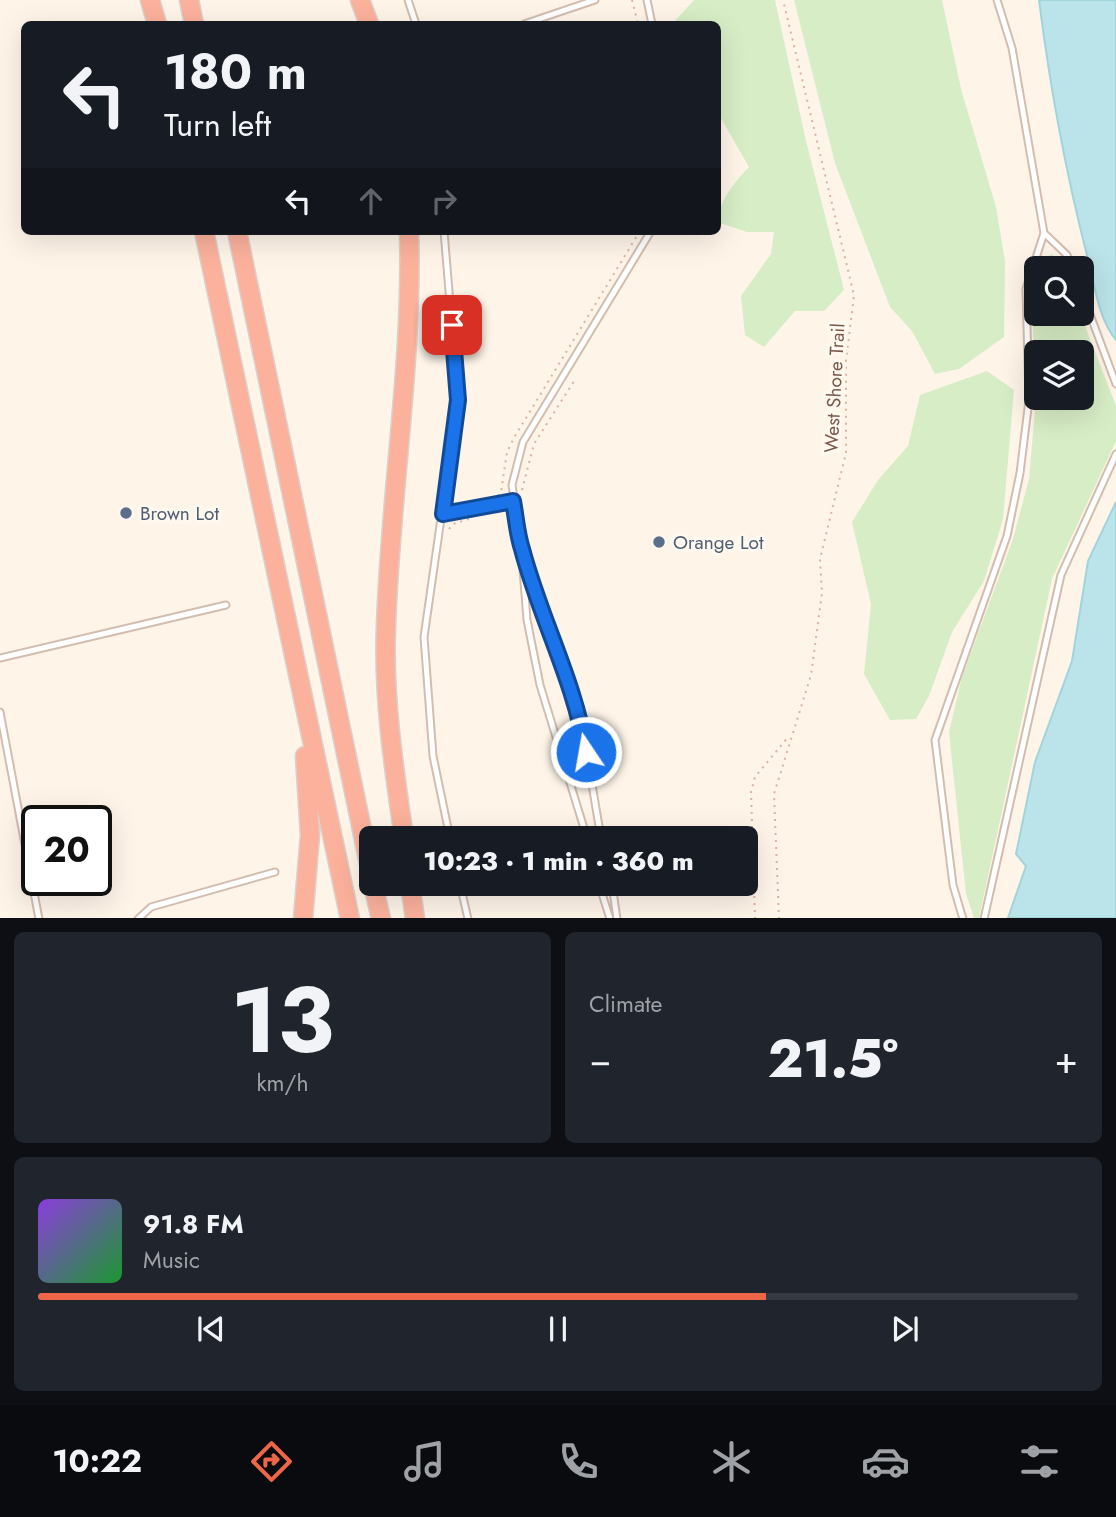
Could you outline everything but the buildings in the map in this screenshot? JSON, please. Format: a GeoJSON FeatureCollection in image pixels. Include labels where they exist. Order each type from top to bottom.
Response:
{"type":"FeatureCollection","features":[{"type":"Feature","properties":{"kind":"highway"},"geometry":{"type":"LineString","coordinates":[[150,0],[158,21]]}},
{"type":"Feature","properties":{"kind":"highway"},"geometry":{"type":"LineString","coordinates":[[157,0],[159,21]]}},
{"type":"Feature","properties":{"kind":"highway"},"geometry":{"type":"LineString","coordinates":[[189,0],[193,21]]}},
{"type":"Feature","properties":{"kind":"highway"},"geometry":{"type":"LineString","coordinates":[[360,0],[368,21]]}},
{"type":"Feature","properties":{"kind":"highway"},"geometry":{"type":"LineString","coordinates":[[205,235],[300,694],[350,918]]}},
{"type":"Feature","properties":{"kind":"highway"},"geometry":{"type":"LineString","coordinates":[[238,235],[361,826]]}},
{"type":"Feature","properties":{"kind":"highway"},"geometry":{"type":"LineString","coordinates":[[402,826],[389,720],[385,630],[410,292],[409,235]]}},
{"type":"Feature","properties":{"kind":"highway"},"geometry":{"type":"LineString","coordinates":[[300,694],[310,835],[303,918]]}},
{"type":"Feature","properties":{"kind":"highway"},"geometry":{"type":"LineString","coordinates":[[376,896],[381,918]]}},
{"type":"Feature","properties":{"kind":"highway"},"geometry":{"type":"LineString","coordinates":[[412,896],[415,918]]}},
{"type":"Feature","properties":{"kind":"lane"},"geometry":{"type":"LineString","coordinates":[[408,0],[415,21]]}},
{"type":"Feature","properties":{"kind":"lane"},"geometry":{"type":"LineString","coordinates":[[533,21],[595,0]]}},
{"type":"Feature","properties":{"kind":"lane"},"geometry":{"type":"LineString","coordinates":[[647,0],[651,21]]}},
{"type":"Feature","properties":{"kind":"lane"},"geometry":{"type":"LineString","coordinates":[[963,918],[953,885],[935,740],[1007,536],[1020,473],[1029,400],[1026,289],[1044,233],[1012,48],[997,0]]}},
{"type":"Feature","properties":{"kind":"lane"},"geometry":{"type":"LineString","coordinates":[[1044,233],[1067,256]]}},
{"type":"Feature","properties":{"kind":"lane"},"geometry":{"type":"LineString","coordinates":[[444,235],[458,400],[424,637],[433,756],[448,826]]}},
{"type":"Feature","properties":{"kind":"lane"},"geometry":{"type":"LineString","coordinates":[[583,826],[540,685],[527,620],[522,550],[513,501],[513,473],[523,442],[649,235]]}},
{"type":"Feature","properties":{"kind":"lane"},"geometry":{"type":"LineString","coordinates":[[1094,325],[1116,384]]}},
{"type":"Feature","properties":{"kind":"lane"},"geometry":{"type":"LineString","coordinates":[[984,918],[1061,575],[1116,454]]}},
{"type":"Feature","properties":{"kind":"lane"},"geometry":{"type":"LineString","coordinates":[[443,514],[513,501]]}},
{"type":"Feature","properties":{"kind":"lane"},"geometry":{"type":"LineString","coordinates":[[522,550],[583,731],[599,826]]}},
{"type":"Feature","properties":{"kind":"lane"},"geometry":{"type":"LineString","coordinates":[[0,658],[226,605]]}},
{"type":"Feature","properties":{"kind":"lane"},"geometry":{"type":"LineString","coordinates":[[0,712],[39,918]]}},
{"type":"Feature","properties":{"kind":"lane"},"geometry":{"type":"LineString","coordinates":[[139,918],[153,907],[275,872]]}},
{"type":"Feature","properties":{"kind":"lane"},"geometry":{"type":"LineString","coordinates":[[463,896],[468,918]]}},
{"type":"Feature","properties":{"kind":"lane"},"geometry":{"type":"LineString","coordinates":[[603,896],[610,918]]}},
{"type":"Feature","properties":{"kind":"lane"},"geometry":{"type":"LineString","coordinates":[[614,896],[617,918]]}},
{"type":"Feature","properties":{"kind":"path"},"geometry":{"type":"LineString","coordinates":[[632,0],[637,21]]}},
{"type":"Feature","properties":{"kind":"path","name":"West Shore Trail"},"geometry":{"type":"LineString","coordinates":[[779,918],[774,794],[811,675],[822,593],[820,559],[846,453],[846,361],[854,295],[783,0]]}},
{"type":"Feature","properties":{"kind":"path"},"geometry":{"type":"LineString","coordinates":[[502,488],[507,452],[515,436],[638,235]]}},
{"type":"Feature","properties":{"kind":"path"},"geometry":{"type":"LineString","coordinates":[[513,491],[524,489],[534,444],[576,378]]}},
{"type":"Feature","properties":{"kind":"path","name":"West Shore Trail"},"geometry":{"type":"LineString","coordinates":[[755,918],[751,792],[755,777],[790,736]]}},
{"type":"Feature","properties":{"kind":"green space"},"geometry":{"type":"Polygon","coordinates":[[[694,0],[775,0],[806,141],[844,290],[824,311],[795,311],[764,347],[745,335],[741,296],[771,254],[774,232],[747,232],[721,223],[724,200],[749,167],[721,118],[721,21],[675,21],[694,0]]]}},
{"type":"Feature","properties":{"kind":"green space"},"geometry":{"type":"Polygon","coordinates":[[[794,0],[942,0],[961,89],[996,207],[1005,261],[1004,337],[959,369],[935,374],[912,331],[890,307],[835,163],[794,0]]]}},
{"type":"Feature","properties":{"kind":"green space"},"geometry":{"type":"Polygon","coordinates":[[[1033,326],[1085,326],[1090,340],[1033,340],[1033,326]]]}},
{"type":"Feature","properties":{"kind":"green space"},"geometry":{"type":"Polygon","coordinates":[[[1094,349],[1116,406],[1116,441],[1052,579],[979,918],[974,918],[966,894],[949,732],[962,677],[1013,539],[1029,479],[1035,410],[1094,410],[1094,349]]]}},
{"type":"Feature","properties":{"kind":"green space"},"geometry":{"type":"Polygon","coordinates":[[[987,371],[1014,390],[1003,519],[984,581],[952,632],[929,696],[916,719],[890,720],[864,674],[871,604],[852,522],[878,480],[908,446],[920,395],[987,371]]]}},
{"type":"Feature","properties":{"kind":"water"},"geometry":{"type":"Polygon","coordinates":[[[1039,0],[1116,0],[1116,340],[1105,322],[1098,301],[1094,284],[1094,256],[1087,256],[1054,98],[1039,0]]]}},
{"type":"Feature","properties":{"kind":"water"},"geometry":{"type":"Polygon","coordinates":[[[1116,502],[1116,918],[1008,918],[1026,866],[1016,854],[1035,762],[1072,661],[1088,561],[1116,502]]]}},
{"type":"Feature","properties":{"kind":"place","name":"Brown Lot"},"geometry":{"type":"Point","coordinates":[126,513]}},
{"type":"Feature","properties":{"kind":"place","name":"Orange Lot"},"geometry":{"type":"Point","coordinates":[659,542]}},
{"type":"Feature","properties":{"kind":"route"},"geometry":{"type":"LineString","coordinates":[[452,325],[458,400],[443,514],[513,501],[522,550],[583,731],[586,752]]}}]}
